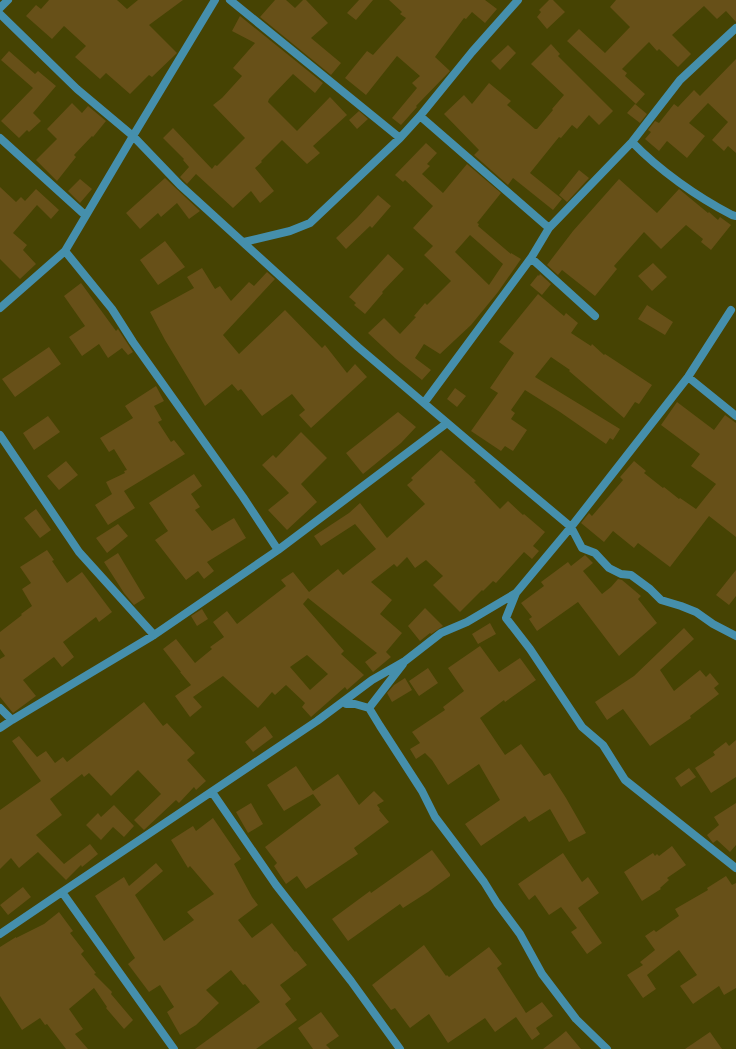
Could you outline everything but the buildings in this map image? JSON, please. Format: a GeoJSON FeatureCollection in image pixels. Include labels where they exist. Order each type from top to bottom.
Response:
{"type":"FeatureCollection","features":[{"type":"Feature","properties":{"kind":"street"},"geometry":{"type":"LineString","coordinates":[[0,8],[8,0]]}},
{"type":"Feature","properties":{"kind":"street"},"geometry":{"type":"LineString","coordinates":[[0,308],[65,251],[215,0]]}},
{"type":"Feature","properties":{"kind":"street"},"geometry":{"type":"LineString","coordinates":[[230,0],[400,138]]}},
{"type":"Feature","properties":{"kind":"street"},"geometry":{"type":"LineString","coordinates":[[244,242],[290,231],[310,223],[400,138],[420,116],[469,55],[518,0]]}},
{"type":"Feature","properties":{"kind":"street"},"geometry":{"type":"LineString","coordinates":[[0,14],[77,89],[133,136],[180,185],[358,346],[571,527],[582,548],[595,553],[610,568],[621,574],[631,576],[650,589],[661,600],[696,612],[713,624],[736,636]]}},
{"type":"Feature","properties":{"kind":"street"},"geometry":{"type":"LineString","coordinates":[[424,403],[531,258],[549,228],[632,142],[680,80],[736,28]]}},
{"type":"Feature","properties":{"kind":"street"},"geometry":{"type":"LineString","coordinates":[[420,116],[549,228]]}},
{"type":"Feature","properties":{"kind":"street"},"geometry":{"type":"LineString","coordinates":[[0,138],[86,215]]}},
{"type":"Feature","properties":{"kind":"street"},"geometry":{"type":"LineString","coordinates":[[632,142],[647,158],[710,204],[736,216]]}},
{"type":"Feature","properties":{"kind":"street"},"geometry":{"type":"LineString","coordinates":[[65,251],[112,309],[133,342],[243,497],[278,550]]}},
{"type":"Feature","properties":{"kind":"street"},"geometry":{"type":"LineString","coordinates":[[531,258],[595,316]]}},
{"type":"Feature","properties":{"kind":"street"},"geometry":{"type":"LineString","coordinates":[[731,310],[688,377],[571,527],[516,593],[506,618],[530,649],[582,727],[603,745],[625,780],[736,868]]}},
{"type":"Feature","properties":{"kind":"street"},"geometry":{"type":"LineString","coordinates":[[688,377],[736,416]]}},
{"type":"Feature","properties":{"kind":"street"},"geometry":{"type":"LineString","coordinates":[[0,728],[154,635],[278,550],[447,423]]}},
{"type":"Feature","properties":{"kind":"street"},"geometry":{"type":"LineString","coordinates":[[0,435],[79,552],[154,635]]}},
{"type":"Feature","properties":{"kind":"street"},"geometry":{"type":"LineString","coordinates":[[0,934],[317,721],[350,695],[384,672],[405,661],[441,633],[467,622],[516,593]]}},
{"type":"Feature","properties":{"kind":"street"},"geometry":{"type":"LineString","coordinates":[[369,708],[405,661]]}},
{"type":"Feature","properties":{"kind":"street"},"geometry":{"type":"LineString","coordinates":[[350,695],[346,704],[355,704],[369,708],[422,791],[435,816],[520,934],[542,974],[576,1019],[607,1049]]}},
{"type":"Feature","properties":{"kind":"street"},"geometry":{"type":"LineString","coordinates":[[0,708],[12,720]]}},
{"type":"Feature","properties":{"kind":"street"},"geometry":{"type":"LineString","coordinates":[[212,792],[276,885],[351,981],[400,1049]]}},
{"type":"Feature","properties":{"kind":"street"},"geometry":{"type":"LineString","coordinates":[[62,892],[174,1049]]}}]}
